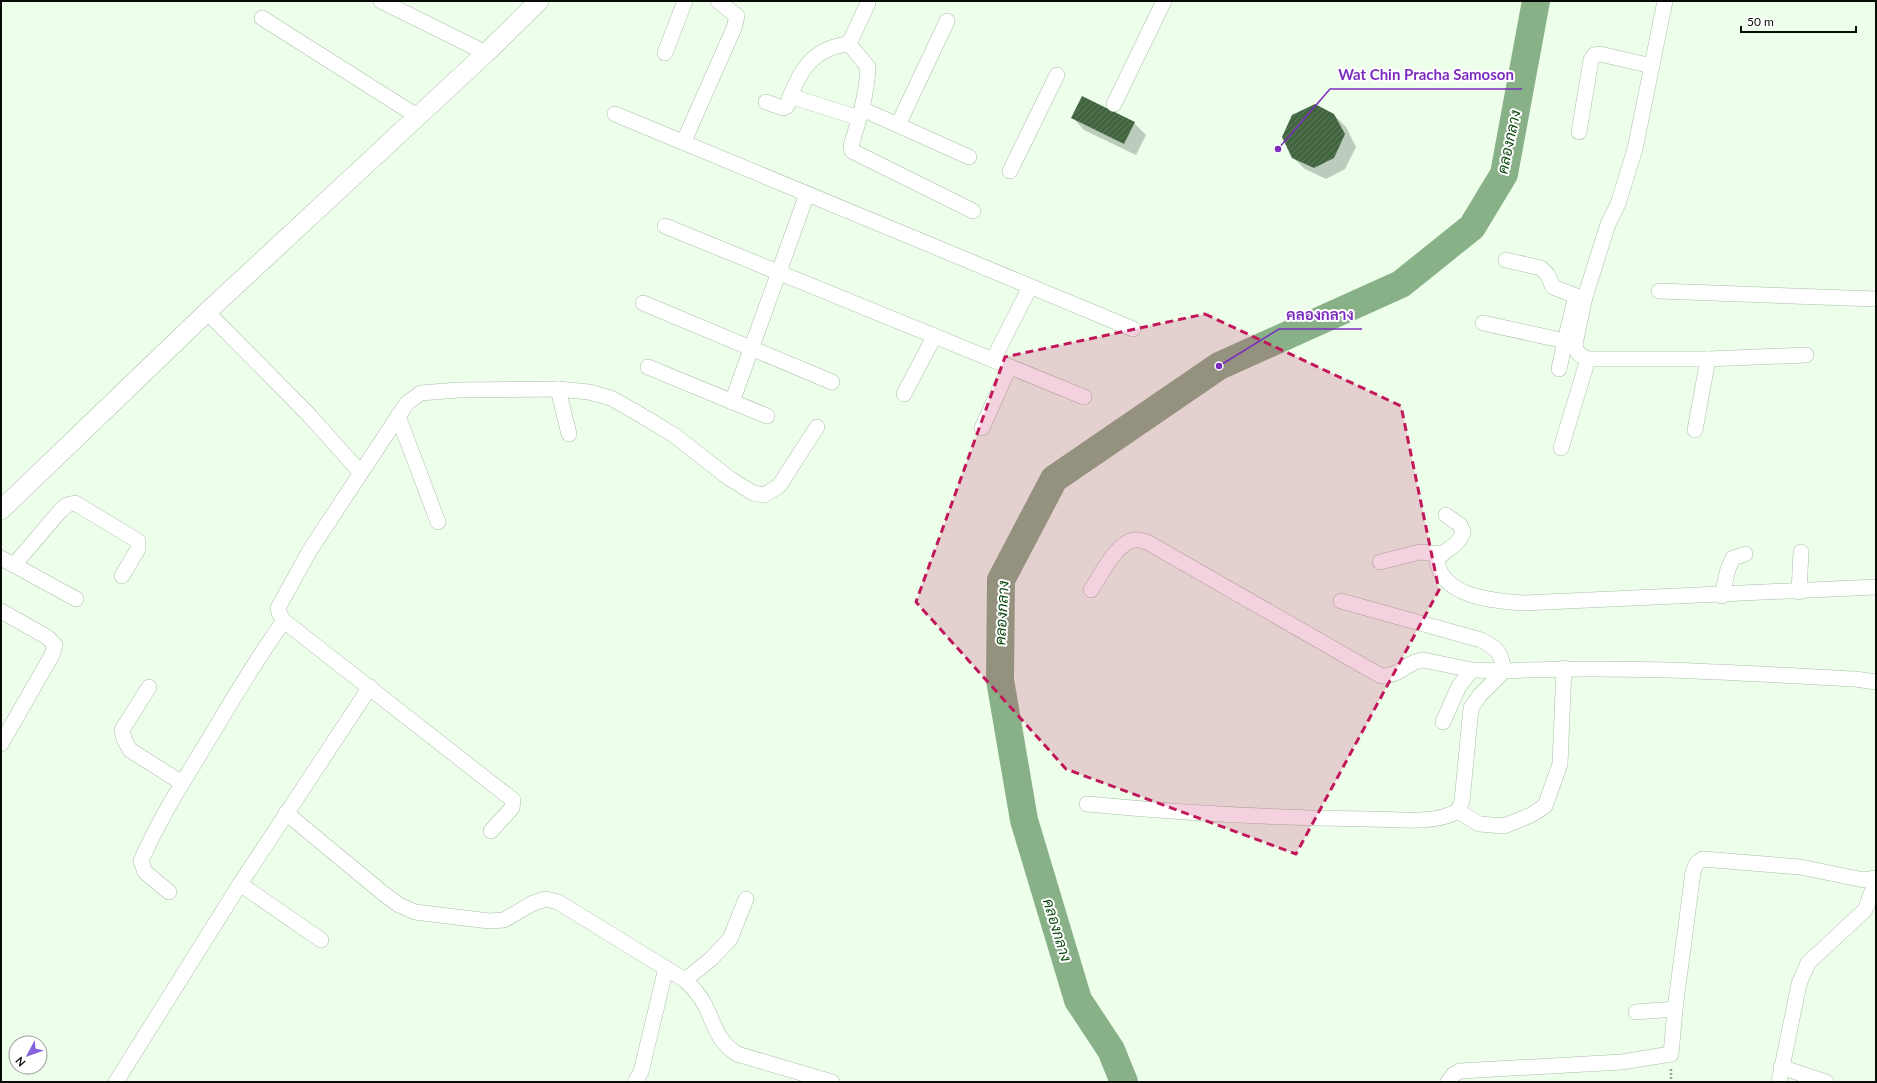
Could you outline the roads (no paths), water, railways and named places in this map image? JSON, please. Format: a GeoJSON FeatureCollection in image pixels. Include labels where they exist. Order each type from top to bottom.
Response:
{"type":"FeatureCollection","features":[{"type":"Feature","properties":{"kind":"main road"},"geometry":{"type":"LineString","coordinates":[[1,510],[207,312],[486,53],[539,1]]}},
{"type":"Feature","properties":{"kind":"street"},"geometry":{"type":"LineString","coordinates":[[381,1],[486,53]]}},
{"type":"Feature","properties":{"kind":"street"},"geometry":{"type":"LineString","coordinates":[[665,53],[685,1]]}},
{"type":"Feature","properties":{"kind":"street"},"geometry":{"type":"LineString","coordinates":[[684,141],[734,28],[737,16],[718,1]]}},
{"type":"Feature","properties":{"kind":"street"},"geometry":{"type":"LineString","coordinates":[[1114,104],[1164,1]]}},
{"type":"Feature","properties":{"kind":"street"},"geometry":{"type":"LineString","coordinates":[[1559,369],[1570,342],[1608,224],[1618,204],[1626,181],[1635,149],[1665,1]]}},
{"type":"Feature","properties":{"kind":"street"},"geometry":{"type":"LineString","coordinates":[[849,44],[868,3]]}},
{"type":"Feature","properties":{"kind":"street"},"geometry":{"type":"LineString","coordinates":[[262,18],[417,116]]}},
{"type":"Feature","properties":{"kind":"street"},"geometry":{"type":"LineString","coordinates":[[898,125],[947,21]]}},
{"type":"Feature","properties":{"kind":"street"},"geometry":{"type":"LineString","coordinates":[[766,102],[783,108],[787,106],[794,85],[807,64],[821,52],[835,46],[849,44]]}},
{"type":"Feature","properties":{"kind":"street"},"geometry":{"type":"LineString","coordinates":[[849,44],[868,67],[868,78],[861,114],[851,146],[852,151],[973,211]]}},
{"type":"Feature","properties":{"kind":"street"},"geometry":{"type":"LineString","coordinates":[[1579,132],[1591,60],[1594,55],[1600,54],[1652,66]]}},
{"type":"Feature","properties":{"kind":"street"},"geometry":{"type":"LineString","coordinates":[[1010,171],[1057,75]]}},
{"type":"Feature","properties":{"kind":"street"},"geometry":{"type":"LineString","coordinates":[[790,96],[898,125],[969,157]]}},
{"type":"Feature","properties":{"kind":"street"},"geometry":{"type":"LineString","coordinates":[[615,114],[684,141],[1133,330]]}},
{"type":"Feature","properties":{"kind":"street"},"geometry":{"type":"LineString","coordinates":[[732,402],[807,194]]}},
{"type":"Feature","properties":{"kind":"street"},"geometry":{"type":"LineString","coordinates":[[665,226],[1084,398]]}},
{"type":"Feature","properties":{"kind":"street"},"geometry":{"type":"LineString","coordinates":[[1506,260],[1541,268],[1547,274],[1553,287],[1576,296],[1570,342],[1580,356],[1588,359],[1708,358],[1806,355]]}},
{"type":"Feature","properties":{"kind":"street"},"geometry":{"type":"LineString","coordinates":[[993,360],[1030,287]]}},
{"type":"Feature","properties":{"kind":"street"},"geometry":{"type":"LineString","coordinates":[[1659,291],[1876,299]]}},
{"type":"Feature","properties":{"kind":"street"},"geometry":{"type":"LineString","coordinates":[[642,303],[832,382]]}},
{"type":"Feature","properties":{"kind":"street"},"geometry":{"type":"LineString","coordinates":[[207,312],[309,415],[360,472]]}},
{"type":"Feature","properties":{"kind":"street"},"geometry":{"type":"LineString","coordinates":[[1483,323],[1570,342]]}},
{"type":"Feature","properties":{"kind":"street"},"geometry":{"type":"LineString","coordinates":[[904,394],[934,336]]}},
{"type":"Feature","properties":{"kind":"street"},"geometry":{"type":"LineString","coordinates":[[1695,430],[1708,358]]}},
{"type":"Feature","properties":{"kind":"street"},"geometry":{"type":"LineString","coordinates":[[1560,448],[1588,359]]}},
{"type":"Feature","properties":{"kind":"street"},"geometry":{"type":"LineString","coordinates":[[648,367],[767,416]]}},
{"type":"Feature","properties":{"kind":"street"},"geometry":{"type":"LineString","coordinates":[[982,428],[1009,368]]}},
{"type":"Feature","properties":{"kind":"street"},"geometry":{"type":"LineString","coordinates":[[558,389],[569,434]]}},
{"type":"Feature","properties":{"kind":"street"},"geometry":{"type":"LineString","coordinates":[[491,830],[512,808],[513,800],[284,621],[278,608],[310,550],[360,472],[407,403],[421,393],[458,390],[558,389],[589,392],[611,398],[674,435],[729,478],[753,493],[764,495],[779,486],[817,427]]}},
{"type":"Feature","properties":{"kind":"street"},"geometry":{"type":"LineString","coordinates":[[398,416],[438,522]]}},
{"type":"Feature","properties":{"kind":"street"},"geometry":{"type":"LineString","coordinates":[[76,600],[7,562],[67,505],[75,503],[138,541],[138,549],[122,576]]}},
{"type":"Feature","properties":{"kind":"street"},"geometry":{"type":"LineString","coordinates":[[1446,515],[1460,526],[1463,532],[1461,539],[1455,546],[1441,554],[1437,560],[1438,567],[1452,585],[1468,594],[1488,600],[1522,603],[1722,596],[1876,588]]}},
{"type":"Feature","properties":{"kind":"street"},"geometry":{"type":"LineString","coordinates":[[1091,590],[1116,552],[1123,545],[1135,540],[1147,542],[1381,676],[1392,676],[1416,661],[1423,660],[1472,670],[1504,671],[1564,668],[1717,672],[1855,679],[1876,682]]}},
{"type":"Feature","properties":{"kind":"street"},"geometry":{"type":"LineString","coordinates":[[1380,562],[1420,552],[1441,554]]}},
{"type":"Feature","properties":{"kind":"street"},"geometry":{"type":"LineString","coordinates":[[1799,592],[1801,552]]}},
{"type":"Feature","properties":{"kind":"street"},"geometry":{"type":"LineString","coordinates":[[1722,596],[1728,569],[1733,558],[1745,554]]}},
{"type":"Feature","properties":{"kind":"street"},"geometry":{"type":"LineString","coordinates":[[1341,601],[1481,640],[1494,646],[1501,656],[1504,671]]}},
{"type":"Feature","properties":{"kind":"street"},"geometry":{"type":"LineString","coordinates":[[1,611],[47,637],[54,645],[52,654],[1,744]]}},
{"type":"Feature","properties":{"kind":"street"},"geometry":{"type":"LineString","coordinates":[[169,892],[145,872],[141,861],[147,846],[182,782],[262,650],[284,621]]}},
{"type":"Feature","properties":{"kind":"street"},"geometry":{"type":"LineString","coordinates":[[1458,811],[1479,824],[1504,826],[1531,815],[1545,806],[1560,764],[1564,668]]}},
{"type":"Feature","properties":{"kind":"street"},"geometry":{"type":"LineString","coordinates":[[1443,722],[1459,686],[1472,670]]}},
{"type":"Feature","properties":{"kind":"street"},"geometry":{"type":"LineString","coordinates":[[1087,804],[1173,812],[1309,819],[1437,819],[1458,811],[1462,801],[1470,708],[1480,695],[1504,671]]}},
{"type":"Feature","properties":{"kind":"street"},"geometry":{"type":"LineString","coordinates":[[149,687],[122,730],[124,739],[130,750],[182,782]]}},
{"type":"Feature","properties":{"kind":"street"},"geometry":{"type":"LineString","coordinates":[[116,1082],[240,884],[370,687]]}},
{"type":"Feature","properties":{"kind":"street"},"geometry":{"type":"LineString","coordinates":[[286,813],[389,898],[399,905],[415,912],[489,921],[504,920],[533,903],[546,899],[558,902],[686,980],[697,992],[719,1038],[728,1048],[737,1054],[832,1082]]}},
{"type":"Feature","properties":{"kind":"street"},"geometry":{"type":"LineString","coordinates":[[1448,1082],[1453,1075],[1460,1071],[1622,1062],[1671,1054],[1675,1009],[1693,872],[1695,865],[1703,859],[1800,866],[1864,880],[1876,879],[1865,910],[1808,964],[1799,984],[1780,1075],[1826,1082]]}},
{"type":"Feature","properties":{"kind":"street"},"geometry":{"type":"LineString","coordinates":[[240,884],[321,940]]}},
{"type":"Feature","properties":{"kind":"street"},"geometry":{"type":"LineString","coordinates":[[686,980],[711,959],[730,939],[746,899]]}},
{"type":"Feature","properties":{"kind":"street"},"geometry":{"type":"LineString","coordinates":[[635,1082],[641,1072],[666,968]]}},
{"type":"Feature","properties":{"kind":"street"},"geometry":{"type":"LineString","coordinates":[[1636,1012],[1675,1009]]}},
{"type":"Feature","properties":{"kind":"waterway","name":"คลองกลาง"},"geometry":{"type":"LineString","coordinates":[[1124,1082],[1111,1050],[1078,1000],[1024,820],[1000,680],[1001,580],[1054,479],[1219,366],[1401,284],[1472,227],[1504,174],[1536,1]]}},
{"type":"Feature","properties":{"kind":"place","name":"Wat Chin Pracha Samoson"},"geometry":{"type":"Point","coordinates":[1278,149]}},
{"type":"Feature","properties":{"kind":"place","name":"คลองกลาง"},"geometry":{"type":"Point","coordinates":[1219,366]}}]}
